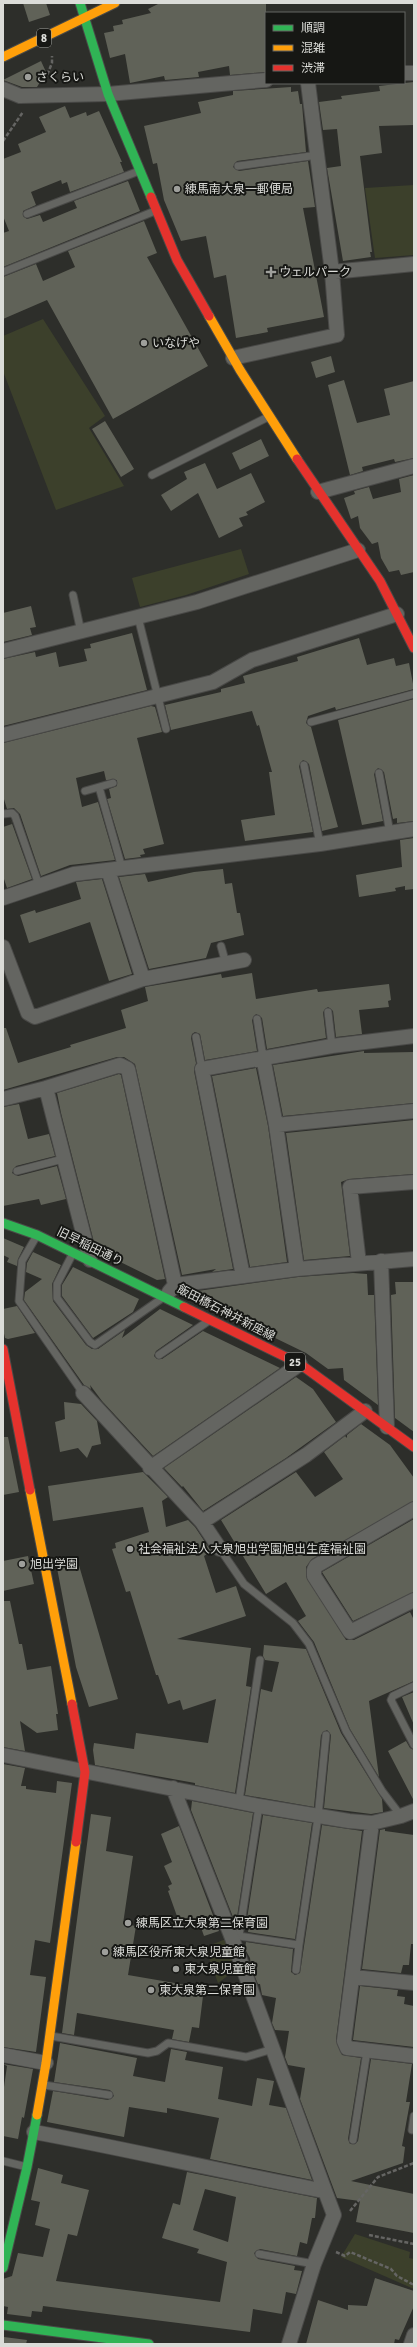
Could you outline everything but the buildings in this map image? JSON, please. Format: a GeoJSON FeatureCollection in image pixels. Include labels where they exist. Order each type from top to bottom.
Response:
{"type":"FeatureCollection","features":[{"type":"Feature","properties":{"kind":"street"},"geometry":{"type":"LineString","coordinates":[[80,3],[108,94],[177,260],[232,358],[318,492],[380,581],[414,648]]}},
{"type":"Feature","properties":{"kind":"street","name":"8"},"geometry":{"type":"LineString","coordinates":[[3,57],[115,3]]}},
{"type":"Feature","properties":{"kind":"street"},"geometry":{"type":"LineString","coordinates":[[3,89],[20,96],[108,94],[265,80]]}},
{"type":"Feature","properties":{"kind":"street"},"geometry":{"type":"LineString","coordinates":[[232,358],[337,334],[332,272],[308,84]]}},
{"type":"Feature","properties":{"kind":"street"},"geometry":{"type":"LineString","coordinates":[[332,272],[414,264]]}},
{"type":"Feature","properties":{"kind":"street"},"geometry":{"type":"LineString","coordinates":[[318,492],[414,466]]}},
{"type":"Feature","properties":{"kind":"street"},"geometry":{"type":"LineString","coordinates":[[3,651],[197,602],[358,550]]}},
{"type":"Feature","properties":{"kind":"street"},"geometry":{"type":"LineString","coordinates":[[3,735],[213,682],[252,660],[397,614]]}},
{"type":"Feature","properties":{"kind":"street"},"geometry":{"type":"LineString","coordinates":[[3,898],[74,874],[320,844],[414,829]]}},
{"type":"Feature","properties":{"kind":"street"},"geometry":{"type":"LineString","coordinates":[[108,870],[143,979]]}},
{"type":"Feature","properties":{"kind":"street"},"geometry":{"type":"LineString","coordinates":[[3,947],[28,1013],[35,1017],[143,979],[244,960]]}},
{"type":"Feature","properties":{"kind":"street"},"geometry":{"type":"LineString","coordinates":[[243,1276],[202,1069],[263,1056],[414,1036]]}},
{"type":"Feature","properties":{"kind":"street"},"geometry":{"type":"LineString","coordinates":[[263,1056],[276,1125],[297,1269]]}},
{"type":"Feature","properties":{"kind":"street"},"geometry":{"type":"LineString","coordinates":[[3,1099],[46,1088],[120,1065],[128,1069],[175,1285]]}},
{"type":"Feature","properties":{"kind":"street"},"geometry":{"type":"LineString","coordinates":[[46,1088],[90,1260]]}},
{"type":"Feature","properties":{"kind":"street"},"geometry":{"type":"LineString","coordinates":[[276,1125],[414,1111]]}},
{"type":"Feature","properties":{"kind":"street"},"geometry":{"type":"LineString","coordinates":[[360,1263],[350,1187],[414,1182]]}},
{"type":"Feature","properties":{"kind":"street","name":"旧早稲田通り"},"geometry":{"type":"LineString","coordinates":[[3,1223],[37,1235],[164,1296]]}},
{"type":"Feature","properties":{"kind":"street"},"geometry":{"type":"LineString","coordinates":[[164,1296],[175,1285],[297,1269],[414,1259]]}},
{"type":"Feature","properties":{"kind":"street"},"geometry":{"type":"LineString","coordinates":[[381,1261],[387,1427]]}},
{"type":"Feature","properties":{"kind":"street","name":"飯田橋石神井新座線"},"geometry":{"type":"LineString","coordinates":[[164,1296],[300,1364],[414,1447]]}},
{"type":"Feature","properties":{"kind":"street"},"geometry":{"type":"LineString","coordinates":[[3,1349],[5,1370],[85,1772],[46,2063],[27,2167],[3,2268]]}},
{"type":"Feature","properties":{"kind":"street"},"geometry":{"type":"LineString","coordinates":[[150,1468],[300,1364]]}},
{"type":"Feature","properties":{"kind":"street"},"geometry":{"type":"LineString","coordinates":[[83,1393],[150,1468],[202,1522],[220,1549]]}},
{"type":"Feature","properties":{"kind":"street"},"geometry":{"type":"LineString","coordinates":[[202,1522],[306,1455],[365,1411]]}},
{"type":"Feature","properties":{"kind":"street"},"geometry":{"type":"LineString","coordinates":[[414,1509],[316,1566],[314,1576],[350,1632],[414,1600]]}},
{"type":"Feature","properties":{"kind":"street"},"geometry":{"type":"LineString","coordinates":[[3,1755],[258,1806],[318,1816],[372,1823],[401,1816],[414,1811]]}},
{"type":"Feature","properties":{"kind":"street"},"geometry":{"type":"LineString","coordinates":[[173,1788],[236,1937],[273,2049],[334,2215],[314,2264],[289,2344]]}},
{"type":"Feature","properties":{"kind":"street"},"geometry":{"type":"LineString","coordinates":[[401,1816],[414,1824]]}},
{"type":"Feature","properties":{"kind":"street"},"geometry":{"type":"LineString","coordinates":[[372,1823],[344,2041],[348,2048],[414,2056]]}},
{"type":"Feature","properties":{"kind":"street"},"geometry":{"type":"LineString","coordinates":[[353,1977],[414,1983]]}},
{"type":"Feature","properties":{"kind":"street"},"geometry":{"type":"LineString","coordinates":[[3,2055],[46,2063]]}},
{"type":"Feature","properties":{"kind":"street"},"geometry":{"type":"LineString","coordinates":[[34,2132],[136,2151],[241,2176],[325,2191]]}},
{"type":"Feature","properties":{"kind":"street"},"geometry":{"type":"LineString","coordinates":[[3,2325],[148,2344]]}},
{"type":"Feature","properties":{"kind":"street"},"geometry":{"type":"LineString","coordinates":[[411,2344],[414,2335]]}},
{"type":"Feature","properties":{"kind":"lane"},"geometry":{"type":"LineString","coordinates":[[238,166],[318,155]]}},
{"type":"Feature","properties":{"kind":"lane"},"geometry":{"type":"LineString","coordinates":[[27,214],[140,171]]}},
{"type":"Feature","properties":{"kind":"lane"},"geometry":{"type":"LineString","coordinates":[[3,272],[156,211]]}},
{"type":"Feature","properties":{"kind":"lane"},"geometry":{"type":"LineString","coordinates":[[152,475],[270,416]]}},
{"type":"Feature","properties":{"kind":"lane"},"geometry":{"type":"LineString","coordinates":[[73,595],[81,632]]}},
{"type":"Feature","properties":{"kind":"lane"},"geometry":{"type":"LineString","coordinates":[[138,617],[166,729]]}},
{"type":"Feature","properties":{"kind":"lane"},"geometry":{"type":"LineString","coordinates":[[311,722],[414,694]]}},
{"type":"Feature","properties":{"kind":"lane"},"geometry":{"type":"LineString","coordinates":[[304,765],[320,844]]}},
{"type":"Feature","properties":{"kind":"lane"},"geometry":{"type":"LineString","coordinates":[[379,773],[390,833]]}},
{"type":"Feature","properties":{"kind":"lane"},"geometry":{"type":"LineString","coordinates":[[84,791],[113,783]]}},
{"type":"Feature","properties":{"kind":"lane"},"geometry":{"type":"LineString","coordinates":[[99,787],[122,868]]}},
{"type":"Feature","properties":{"kind":"lane"},"geometry":{"type":"LineString","coordinates":[[3,814],[12,813],[15,816],[39,885]]}},
{"type":"Feature","properties":{"kind":"lane"},"geometry":{"type":"LineString","coordinates":[[221,946],[226,964]]}},
{"type":"Feature","properties":{"kind":"lane"},"geometry":{"type":"LineString","coordinates":[[328,1012],[332,1046]]}},
{"type":"Feature","properties":{"kind":"lane"},"geometry":{"type":"LineString","coordinates":[[257,1019],[263,1056]]}},
{"type":"Feature","properties":{"kind":"lane"},"geometry":{"type":"LineString","coordinates":[[196,1037],[202,1069]]}},
{"type":"Feature","properties":{"kind":"lane"},"geometry":{"type":"LineString","coordinates":[[17,1171],[63,1159]]}},
{"type":"Feature","properties":{"kind":"lane"},"geometry":{"type":"LineString","coordinates":[[37,1235],[22,1261],[18,1301],[83,1393]]}},
{"type":"Feature","properties":{"kind":"lane"},"geometry":{"type":"LineString","coordinates":[[73,1253],[57,1284],[57,1298],[90,1342],[95,1345],[164,1296]]}},
{"type":"Feature","properties":{"kind":"lane"},"geometry":{"type":"LineString","coordinates":[[159,1355],[210,1319]]}},
{"type":"Feature","properties":{"kind":"lane"},"geometry":{"type":"LineString","coordinates":[[220,1549],[244,1584],[293,1623],[309,1644],[346,1731],[382,1791],[401,1816]]}},
{"type":"Feature","properties":{"kind":"lane"},"geometry":{"type":"LineString","coordinates":[[239,1801],[260,1660]]}},
{"type":"Feature","properties":{"kind":"lane"},"geometry":{"type":"LineString","coordinates":[[414,1686],[393,1696],[391,1700],[414,1744]]}},
{"type":"Feature","properties":{"kind":"lane"},"geometry":{"type":"LineString","coordinates":[[296,1970],[318,1816],[326,1735]]}},
{"type":"Feature","properties":{"kind":"lane"},"geometry":{"type":"LineString","coordinates":[[258,1806],[236,1937],[299,1945]]}},
{"type":"Feature","properties":{"kind":"lane"},"geometry":{"type":"LineString","coordinates":[[50,2036],[148,2053],[157,2051],[168,2043],[246,2057],[273,2049]]}},
{"type":"Feature","properties":{"kind":"lane"},"geometry":{"type":"LineString","coordinates":[[353,2140],[367,2051]]}},
{"type":"Feature","properties":{"kind":"lane"},"geometry":{"type":"LineString","coordinates":[[42,2084],[109,2095]]}},
{"type":"Feature","properties":{"kind":"lane"},"geometry":{"type":"LineString","coordinates":[[412,2130],[414,2116]]}},
{"type":"Feature","properties":{"kind":"lane"},"geometry":{"type":"LineString","coordinates":[[3,2161],[27,2167]]}},
{"type":"Feature","properties":{"kind":"lane"},"geometry":{"type":"LineString","coordinates":[[259,2254],[314,2264]]}},
{"type":"Feature","properties":{"kind":"path"},"geometry":{"type":"LineString","coordinates":[[348,2216],[351,2209],[378,2177],[414,2163]]}},
{"type":"Feature","properties":{"kind":"path"},"geometry":{"type":"LineString","coordinates":[[369,2235],[414,2244]]}},
{"type":"Feature","properties":{"kind":"path"},"geometry":{"type":"LineString","coordinates":[[341,2254],[345,2256],[350,2252],[391,2270],[397,2276],[414,2285]]}},
{"type":"Feature","properties":{"kind":"green space"},"geometry":{"type":"Polygon","coordinates":[[[414,185],[414,255],[375,258],[365,188],[414,185]]]}},
{"type":"Feature","properties":{"kind":"green space"},"geometry":{"type":"Polygon","coordinates":[[[43,319],[105,416],[89,428],[124,486],[56,510],[3,371],[3,336],[43,319]]]}},
{"type":"Feature","properties":{"kind":"green space"},"geometry":{"type":"Polygon","coordinates":[[[241,549],[249,574],[186,595],[140,607],[132,578],[241,549]]]}},
{"type":"Feature","properties":{"kind":"green space"},"geometry":{"type":"Polygon","coordinates":[[[226,1939],[237,1969],[218,1983],[205,1947],[226,1939]]]}},
{"type":"Feature","properties":{"kind":"green space"},"geometry":{"type":"Polygon","coordinates":[[[355,2234],[410,2252],[409,2258],[414,2259],[414,2289],[341,2257],[355,2234]]]}},
{"type":"Feature","properties":{"kind":"traffic: fast"},"geometry":{"type":"LineString","coordinates":[[80,3],[108,94],[151,197]]}},
{"type":"Feature","properties":{"kind":"traffic: fast"},"geometry":{"type":"LineString","coordinates":[[3,1223],[37,1235],[184,1307]]}},
{"type":"Feature","properties":{"kind":"traffic: fast"},"geometry":{"type":"LineString","coordinates":[[3,2268],[27,2167],[37,2115]]}},
{"type":"Feature","properties":{"kind":"traffic: fast"},"geometry":{"type":"LineString","coordinates":[[3,2325],[149,2344]]}},
{"type":"Feature","properties":{"kind":"traffic: slow"},"geometry":{"type":"LineString","coordinates":[[3,57],[115,3]]}},
{"type":"Feature","properties":{"kind":"traffic: slow"},"geometry":{"type":"LineString","coordinates":[[209,316],[240,370],[297,459]]}},
{"type":"Feature","properties":{"kind":"traffic: slow"},"geometry":{"type":"LineString","coordinates":[[30,1490],[72,1704]]}},
{"type":"Feature","properties":{"kind":"traffic: slow"},"geometry":{"type":"LineString","coordinates":[[37,2115],[46,2063],[76,1842]]}},
{"type":"Feature","properties":{"kind":"traffic: jam"},"geometry":{"type":"LineString","coordinates":[[151,197],[177,260],[209,316]]}},
{"type":"Feature","properties":{"kind":"traffic: jam"},"geometry":{"type":"LineString","coordinates":[[297,459],[380,581],[414,648]]}},
{"type":"Feature","properties":{"kind":"traffic: jam"},"geometry":{"type":"LineString","coordinates":[[184,1307],[300,1364],[414,1447]]}},
{"type":"Feature","properties":{"kind":"traffic: jam"},"geometry":{"type":"LineString","coordinates":[[3,1349],[30,1490]]}},
{"type":"Feature","properties":{"kind":"traffic: jam"},"geometry":{"type":"LineString","coordinates":[[72,1704],[85,1772],[76,1842]]}},
{"type":"Feature","properties":{"kind":"place","name":"さくらい"},"geometry":{"type":"Point","coordinates":[28,77]}},
{"type":"Feature","properties":{"kind":"place","name":"練馬南大泉一郵便局"},"geometry":{"type":"Point","coordinates":[177,189]}},
{"type":"Feature","properties":{"kind":"place","name":"ウェルパーク"},"geometry":{"type":"Point","coordinates":[271,272]}},
{"type":"Feature","properties":{"kind":"place","name":"いなげや"},"geometry":{"type":"Point","coordinates":[144,343]}},
{"type":"Feature","properties":{"kind":"place","name":"社会福祉法人大泉旭出学園旭出生産福祉園"},"geometry":{"type":"Point","coordinates":[130,1549]}},
{"type":"Feature","properties":{"kind":"place","name":"旭出学園"},"geometry":{"type":"Point","coordinates":[22,1564]}},
{"type":"Feature","properties":{"kind":"place","name":"練馬区立大泉第二保育園"},"geometry":{"type":"Point","coordinates":[128,1923]}},
{"type":"Feature","properties":{"kind":"place","name":"練馬区役所東大泉児童館"},"geometry":{"type":"Point","coordinates":[105,1952]}},
{"type":"Feature","properties":{"kind":"place","name":"東大泉児童館"},"geometry":{"type":"Point","coordinates":[176,1969]}},
{"type":"Feature","properties":{"kind":"place","name":"東大泉第二保育園"},"geometry":{"type":"Point","coordinates":[151,1990]}}]}
